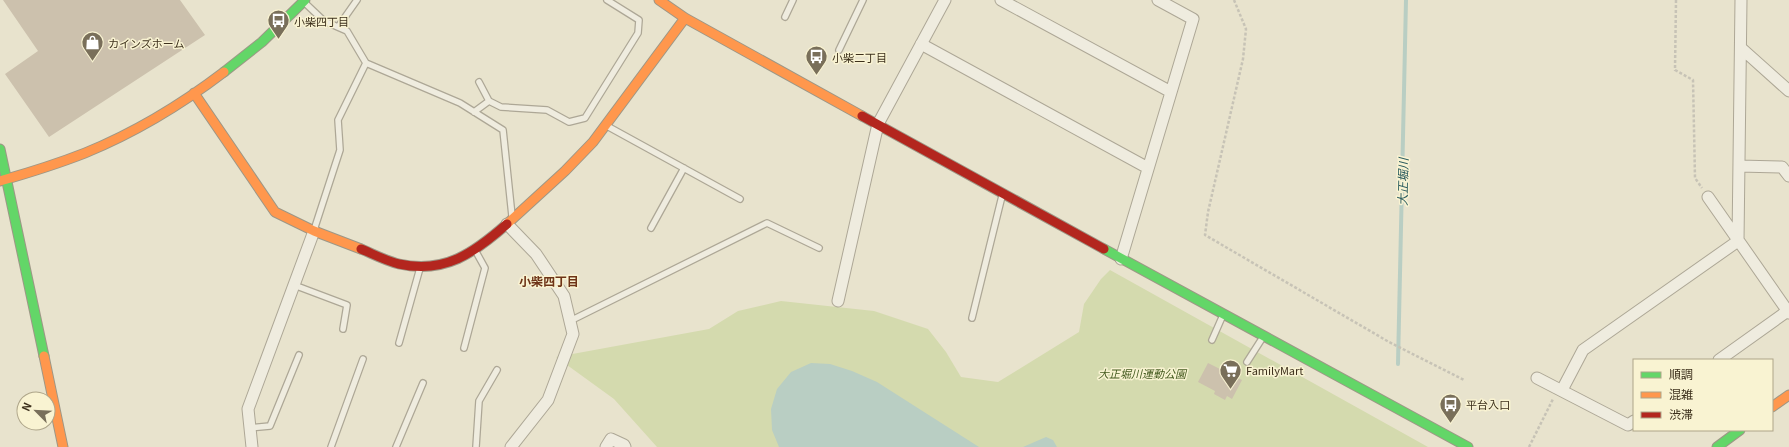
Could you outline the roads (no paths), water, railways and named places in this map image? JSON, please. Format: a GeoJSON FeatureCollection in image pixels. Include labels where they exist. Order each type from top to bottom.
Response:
{"type":"FeatureCollection","features":[{"type":"Feature","properties":{"kind":"street"},"geometry":{"type":"LineString","coordinates":[[659,0],[685,18],[1003,194],[1468,447]]}},
{"type":"Feature","properties":{"kind":"street"},"geometry":{"type":"LineString","coordinates":[[838,301],[878,124],[945,0]]}},
{"type":"Feature","properties":{"kind":"street"},"geometry":{"type":"LineString","coordinates":[[1001,0],[1171,92]]}},
{"type":"Feature","properties":{"kind":"street"},"geometry":{"type":"LineString","coordinates":[[1121,259],[1193,19],[1158,0]]}},
{"type":"Feature","properties":{"kind":"street"},"geometry":{"type":"LineString","coordinates":[[1738,241],[1741,0]]}},
{"type":"Feature","properties":{"kind":"street"},"geometry":{"type":"LineString","coordinates":[[3,180],[42,169],[111,142],[163,113],[194,93],[244,56],[304,1]]}},
{"type":"Feature","properties":{"kind":"street"},"geometry":{"type":"LineString","coordinates":[[194,93],[275,212],[314,231],[398,264],[421,266],[440,264],[461,258],[483,245],[565,171],[593,142],[685,18]]}},
{"type":"Feature","properties":{"kind":"street"},"geometry":{"type":"LineString","coordinates":[[921,44],[1148,168]]}},
{"type":"Feature","properties":{"kind":"street"},"geometry":{"type":"LineString","coordinates":[[1740,48],[1789,91]]}},
{"type":"Feature","properties":{"kind":"street"},"geometry":{"type":"LineString","coordinates":[[0,149],[3,180],[63,447]]}},
{"type":"Feature","properties":{"kind":"street"},"geometry":{"type":"LineString","coordinates":[[1739,166],[1782,166],[1789,176]]}},
{"type":"Feature","properties":{"kind":"street"},"geometry":{"type":"LineString","coordinates":[[1708,197],[1789,311],[1720,359]]}},
{"type":"Feature","properties":{"kind":"street"},"geometry":{"type":"LineString","coordinates":[[509,221],[536,254],[564,296],[573,334],[548,400],[511,447]]}},
{"type":"Feature","properties":{"kind":"street"},"geometry":{"type":"LineString","coordinates":[[252,447],[248,409],[314,231]]}},
{"type":"Feature","properties":{"kind":"street"},"geometry":{"type":"LineString","coordinates":[[1560,389],[1584,350],[1738,241]]}},
{"type":"Feature","properties":{"kind":"street"},"geometry":{"type":"LineString","coordinates":[[1537,378],[1628,425],[1633,422]]}},
{"type":"Feature","properties":{"kind":"street"},"geometry":{"type":"LineString","coordinates":[[1773,406],[1789,395]]}},
{"type":"Feature","properties":{"kind":"street"},"geometry":{"type":"LineString","coordinates":[[243,447],[250,428]]}},
{"type":"Feature","properties":{"kind":"street"},"geometry":{"type":"LineString","coordinates":[[1717,447],[1739,431]]}},
{"type":"Feature","properties":{"kind":"street"},"geometry":{"type":"LineString","coordinates":[[606,447],[611,439],[625,447]]}},
{"type":"Feature","properties":{"kind":"lane"},"geometry":{"type":"LineString","coordinates":[[338,27],[357,0]]}},
{"type":"Feature","properties":{"kind":"lane"},"geometry":{"type":"LineString","coordinates":[[479,82],[489,101],[501,107],[547,110],[569,122],[585,118],[638,33],[639,20],[607,0]]}},
{"type":"Feature","properties":{"kind":"lane"},"geometry":{"type":"LineString","coordinates":[[785,17],[793,0]]}},
{"type":"Feature","properties":{"kind":"lane"},"geometry":{"type":"LineString","coordinates":[[839,50],[863,0]]}},
{"type":"Feature","properties":{"kind":"lane"},"geometry":{"type":"LineString","coordinates":[[304,1],[324,21],[347,31],[366,63],[460,103],[503,130],[509,221]]}},
{"type":"Feature","properties":{"kind":"lane"},"geometry":{"type":"LineString","coordinates":[[314,231],[340,150],[338,120],[366,63]]}},
{"type":"Feature","properties":{"kind":"lane"},"geometry":{"type":"LineString","coordinates":[[474,112],[489,101]]}},
{"type":"Feature","properties":{"kind":"lane"},"geometry":{"type":"LineString","coordinates":[[605,125],[740,199]]}},
{"type":"Feature","properties":{"kind":"lane"},"geometry":{"type":"LineString","coordinates":[[651,228],[684,168]]}},
{"type":"Feature","properties":{"kind":"lane"},"geometry":{"type":"LineString","coordinates":[[972,318],[1003,194]]}},
{"type":"Feature","properties":{"kind":"lane"},"geometry":{"type":"LineString","coordinates":[[570,321],[767,223],[819,248]]}},
{"type":"Feature","properties":{"kind":"lane"},"geometry":{"type":"LineString","coordinates":[[464,348],[484,268],[474,250]]}},
{"type":"Feature","properties":{"kind":"lane"},"geometry":{"type":"LineString","coordinates":[[399,343],[421,266]]}},
{"type":"Feature","properties":{"kind":"lane"},"geometry":{"type":"LineString","coordinates":[[294,285],[347,305],[342,329]]}},
{"type":"Feature","properties":{"kind":"lane"},"geometry":{"type":"LineString","coordinates":[[1212,340],[1224,315]]}},
{"type":"Feature","properties":{"kind":"lane"},"geometry":{"type":"LineString","coordinates":[[1247,362],[1263,336]]}},
{"type":"Feature","properties":{"kind":"lane"},"geometry":{"type":"LineString","coordinates":[[250,428],[270,426],[299,355]]}},
{"type":"Feature","properties":{"kind":"lane"},"geometry":{"type":"LineString","coordinates":[[331,447],[363,359]]}},
{"type":"Feature","properties":{"kind":"lane"},"geometry":{"type":"LineString","coordinates":[[476,447],[479,401],[497,370]]}},
{"type":"Feature","properties":{"kind":"lane"},"geometry":{"type":"LineString","coordinates":[[396,447],[423,383]]}},
{"type":"Feature","properties":{"kind":"waterway","name":"大正堀川"},"geometry":{"type":"LineString","coordinates":[[1398,364],[1406,0]]}},
{"type":"Feature","properties":{"kind":"place","name":"小柴四丁目"},"geometry":{"type":"Point","coordinates":[279,40]}},
{"type":"Feature","properties":{"kind":"place","name":"カインズホーム"},"geometry":{"type":"Point","coordinates":[92,62]}},
{"type":"Feature","properties":{"kind":"place","name":"小柴二丁目"},"geometry":{"type":"Point","coordinates":[816,76]}},
{"type":"Feature","properties":{"kind":"place","name":"FamilyMart"},"geometry":{"type":"Point","coordinates":[1230,390]}},
{"type":"Feature","properties":{"kind":"place","name":"平台入口"},"geometry":{"type":"Point","coordinates":[1450,424]}},
{"type":"Feature","properties":{"kind":"district","name":"小柴四丁目"},"geometry":{"type":"Point","coordinates":[549,280]}},
{"type":"Feature","properties":{"kind":"park label","name":"大正堀川運動公園"},"geometry":{"type":"Point","coordinates":[1142,373]}}]}
